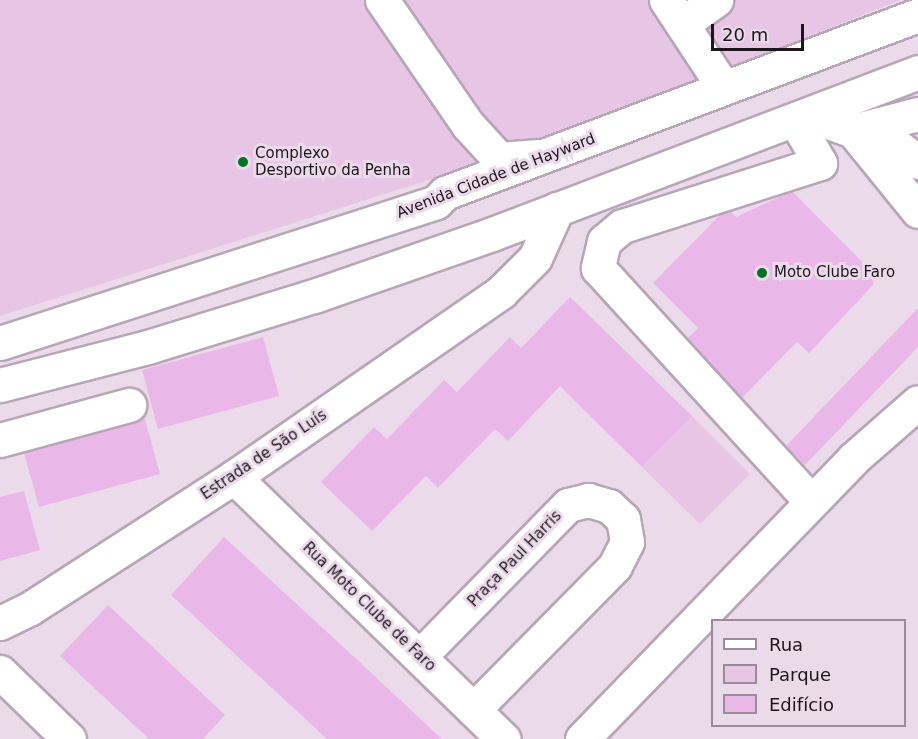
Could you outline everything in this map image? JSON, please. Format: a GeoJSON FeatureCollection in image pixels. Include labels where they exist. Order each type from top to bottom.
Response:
{"type":"FeatureCollection","features":[{"type":"Feature","properties":{"kind":"street"},"geometry":{"type":"LineString","coordinates":[[382,0],[468,125],[499,159],[547,155]]}},
{"type":"Feature","properties":{"kind":"street"},"geometry":{"type":"LineString","coordinates":[[716,0],[674,12],[724,88]]}},
{"type":"Feature","properties":{"kind":"street","name":"Avenida Cidade de Hayward"},"geometry":{"type":"LineString","coordinates":[[0,343],[436,202],[445,193],[918,15]]}},
{"type":"Feature","properties":{"kind":"street"},"geometry":{"type":"LineString","coordinates":[[0,385],[148,347],[317,295],[492,234],[918,72]]}},
{"type":"Feature","properties":{"kind":"street"},"geometry":{"type":"LineString","coordinates":[[863,130],[918,114]]}},
{"type":"Feature","properties":{"kind":"street"},"geometry":{"type":"LineString","coordinates":[[802,117],[863,130],[914,154]]}},
{"type":"Feature","properties":{"kind":"street"},"geometry":{"type":"LineString","coordinates":[[802,117],[820,163],[622,226],[604,241],[598,268],[811,501]]}},
{"type":"Feature","properties":{"kind":"street"},"geometry":{"type":"LineString","coordinates":[[445,193],[473,168],[477,150],[468,125]]}},
{"type":"Feature","properties":{"kind":"street"},"geometry":{"type":"LineString","coordinates":[[863,130],[918,211]]}},
{"type":"Feature","properties":{"kind":"street","name":"Estrada de São Luís"},"geometry":{"type":"LineString","coordinates":[[0,623],[29,609],[234,477],[501,292],[535,258],[557,209]]}},
{"type":"Feature","properties":{"kind":"street"},"geometry":{"type":"LineString","coordinates":[[492,234],[521,251],[520,275]]}},
{"type":"Feature","properties":{"kind":"street"},"geometry":{"type":"LineString","coordinates":[[582,739],[853,459],[918,385]]}},
{"type":"Feature","properties":{"kind":"street"},"geometry":{"type":"LineString","coordinates":[[853,459],[918,402]]}},
{"type":"Feature","properties":{"kind":"street"},"geometry":{"type":"LineString","coordinates":[[0,440],[129,405]]}},
{"type":"Feature","properties":{"kind":"street","name":"Rua Moto Clube de Faro"},"geometry":{"type":"LineString","coordinates":[[234,477],[503,739]]}},
{"type":"Feature","properties":{"kind":"street","name":"Praça Paul Harris"},"geometry":{"type":"LineString","coordinates":[[420,656],[568,505],[588,500],[609,506],[623,519],[627,542],[615,566],[473,710]]}},
{"type":"Feature","properties":{"kind":"street"},"geometry":{"type":"LineString","coordinates":[[0,672],[69,739]]}},
{"type":"Feature","properties":{"kind":"green space","name":"Complexo Desportivo da Penha"},"geometry":{"type":"Polygon","coordinates":[[[0,0],[901,0],[752,59],[686,90],[530,148],[0,316],[0,0]]]}},
{"type":"Feature","properties":{"kind":"green space"},"geometry":{"type":"Polygon","coordinates":[[[692,416],[750,474],[700,524],[642,467],[692,416]]]}},
{"type":"Feature","properties":{"kind":"building"},"geometry":{"type":"Polygon","coordinates":[[[792,191],[869,269],[874,284],[809,353],[797,342],[742,398],[688,338],[698,328],[653,283],[721,214],[730,211],[736,217],[792,191]]]}},
{"type":"Feature","properties":{"kind":"building"},"geometry":{"type":"Polygon","coordinates":[[[570,297],[692,416],[642,467],[560,386],[508,441],[495,429],[438,488],[426,476],[372,531],[321,482],[374,427],[387,439],[444,380],[457,392],[510,337],[521,348],[570,297]]]}},
{"type":"Feature","properties":{"kind":"building"},"geometry":{"type":"Polygon","coordinates":[[[918,308],[918,347],[805,465],[786,446],[918,308]]]}},
{"type":"Feature","properties":{"kind":"building"},"geometry":{"type":"Polygon","coordinates":[[[263,337],[279,396],[158,429],[142,370],[263,337]]]}},
{"type":"Feature","properties":{"kind":"building"},"geometry":{"type":"Polygon","coordinates":[[[144,416],[160,474],[39,507],[24,453],[134,423],[144,416]]]}},
{"type":"Feature","properties":{"kind":"building"},"geometry":{"type":"Polygon","coordinates":[[[24,491],[40,550],[0,561],[0,497],[24,491]]]}},
{"type":"Feature","properties":{"kind":"building"},"geometry":{"type":"Polygon","coordinates":[[[224,537],[442,739],[327,739],[171,595],[224,537]]]}},
{"type":"Feature","properties":{"kind":"building"},"geometry":{"type":"Polygon","coordinates":[[[108,605],[225,715],[203,739],[149,739],[60,656],[108,605]]]}},
{"type":"Feature","properties":{"kind":"place","name":"Complexo Desportivo da Penha"},"geometry":{"type":"Point","coordinates":[243,162]}},
{"type":"Feature","properties":{"kind":"place","name":"Moto Clube Faro"},"geometry":{"type":"Point","coordinates":[762,273]}}]}
